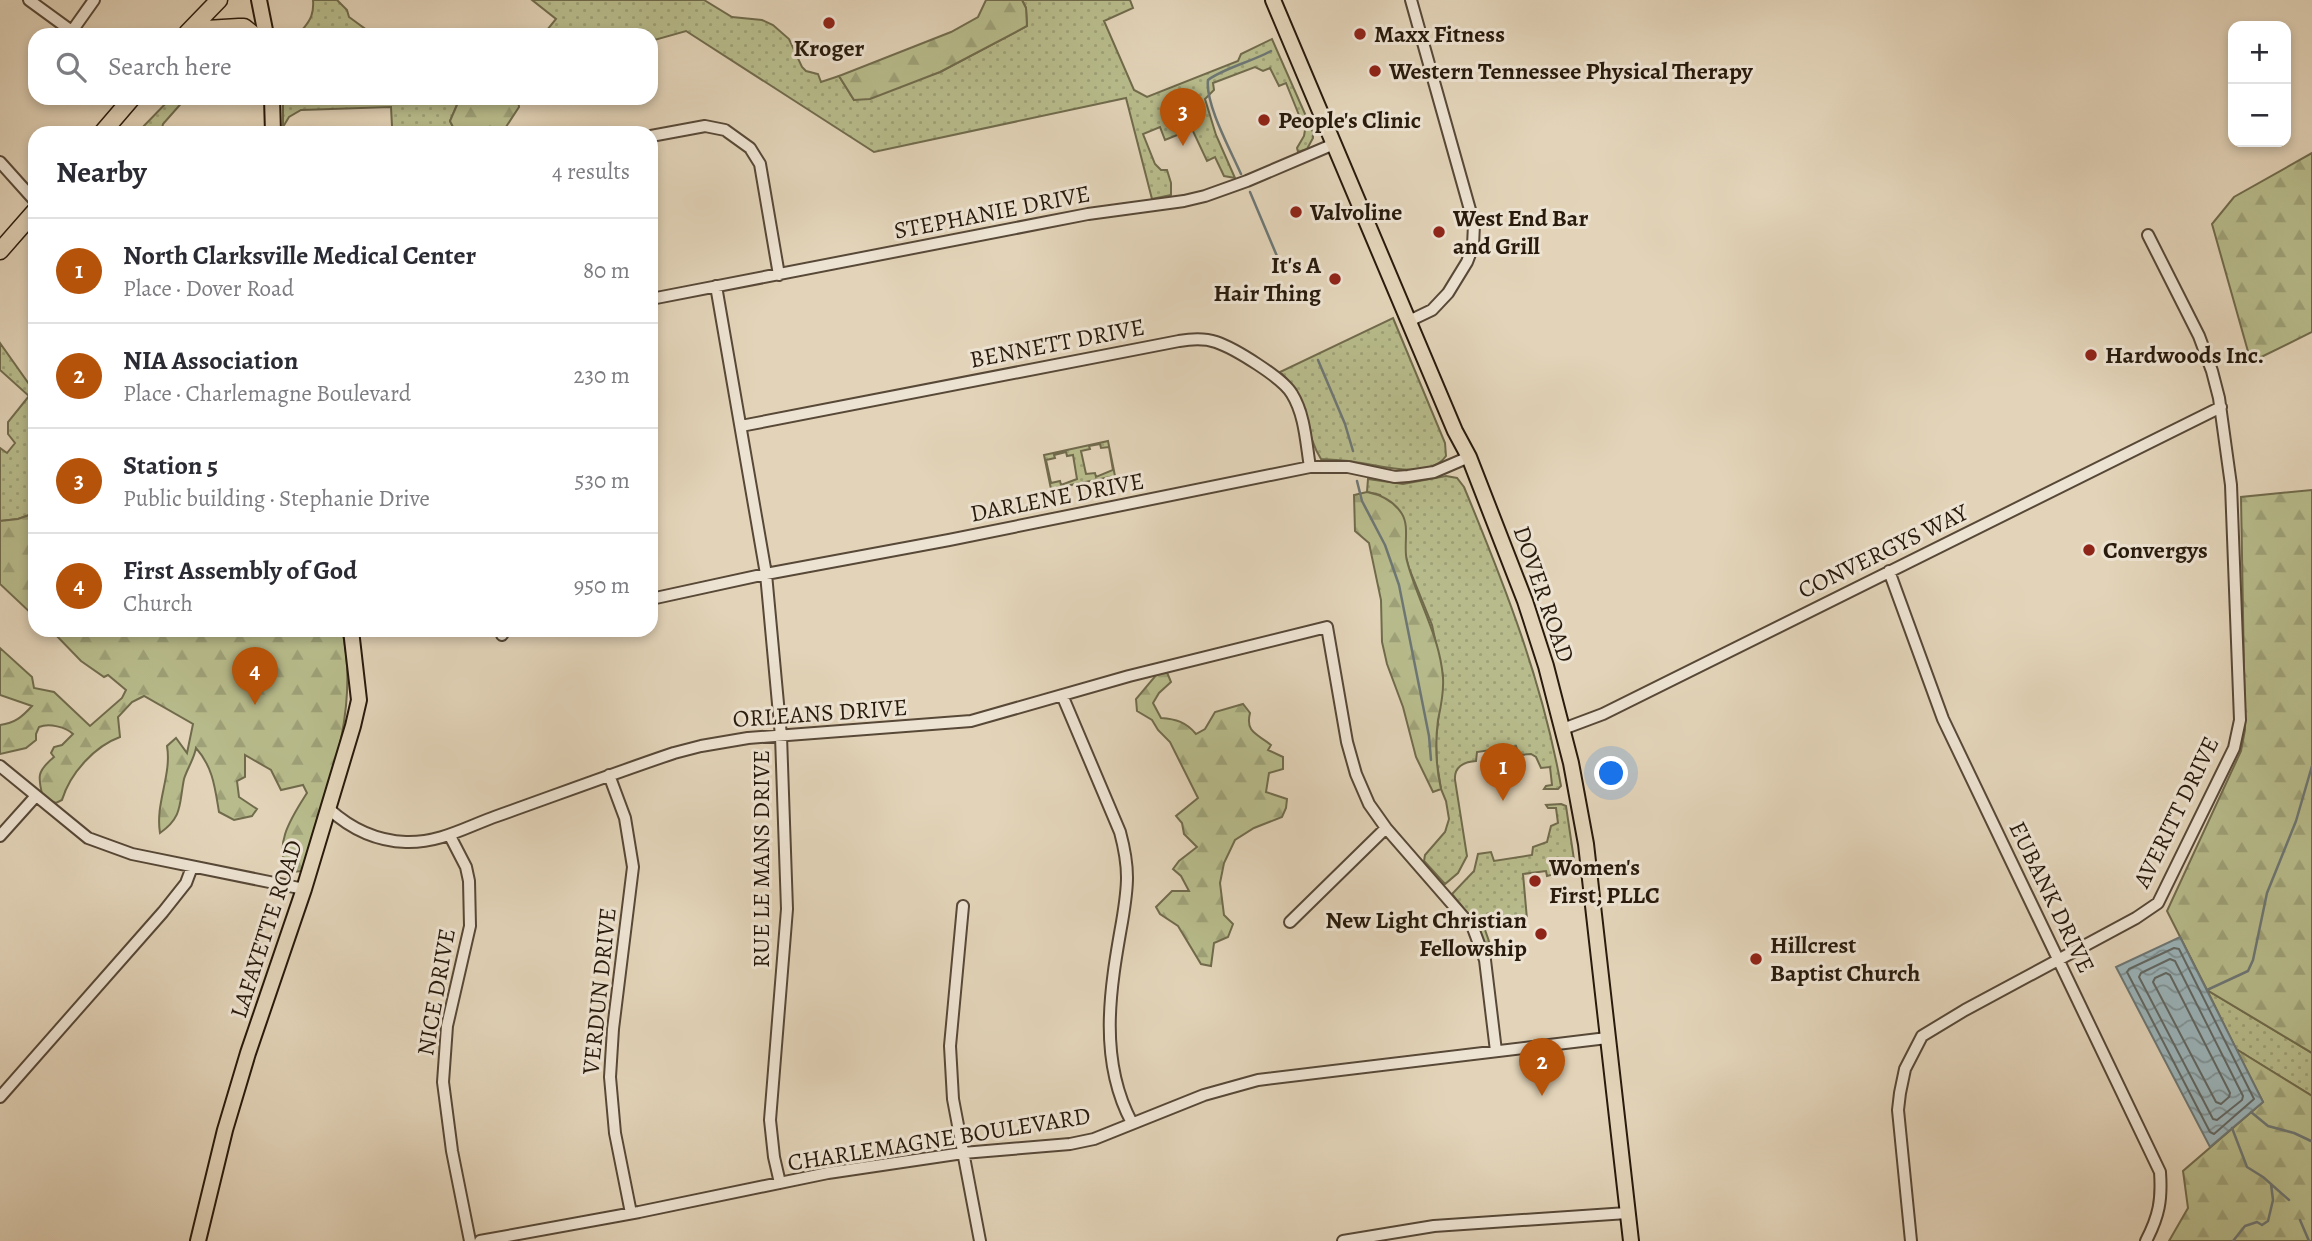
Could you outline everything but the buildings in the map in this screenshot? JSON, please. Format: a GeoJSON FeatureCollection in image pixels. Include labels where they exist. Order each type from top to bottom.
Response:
{"type":"FeatureCollection","features":[{"type":"Feature","properties":{"kind":"highway"},"geometry":{"type":"LineString","coordinates":[[192,28],[219,0]]}},
{"type":"Feature","properties":{"kind":"highway"},"geometry":{"type":"LineString","coordinates":[[109,126],[126,105]]}},
{"type":"Feature","properties":{"kind":"highway"},"geometry":{"type":"LineString","coordinates":[[0,251],[28,219]]}},
{"type":"Feature","properties":{"kind":"main road"},"geometry":{"type":"LineString","coordinates":[[259,0],[265,28]]}},
{"type":"Feature","properties":{"kind":"main road","name":"DOVER ROAD"},"geometry":{"type":"LineString","coordinates":[[1273,0],[1455,431],[1469,457],[1529,612],[1546,666],[1563,729],[1586,844],[1631,1241]]}},
{"type":"Feature","properties":{"kind":"main road"},"geometry":{"type":"LineString","coordinates":[[272,105],[273,126]]}},
{"type":"Feature","properties":{"kind":"main road","name":"LAFAYETTE ROAD"},"geometry":{"type":"LineString","coordinates":[[198,1241],[225,1130],[304,889],[353,726],[359,700],[352,637]]}},
{"type":"Feature","properties":{"kind":"street"},"geometry":{"type":"LineString","coordinates":[[29,0],[68,28]]}},
{"type":"Feature","properties":{"kind":"street"},"geometry":{"type":"LineString","coordinates":[[78,28],[94,0]]}},
{"type":"Feature","properties":{"kind":"street"},"geometry":{"type":"LineString","coordinates":[[1409,321],[1432,310],[1448,293],[1467,262],[1473,246],[1474,224],[1411,0]]}},
{"type":"Feature","properties":{"kind":"street"},"geometry":{"type":"LineString","coordinates":[[658,135],[705,126],[725,130],[750,148],[760,164],[779,275]]}},
{"type":"Feature","properties":{"kind":"street","name":"STEPHANIE DRIVE"},"geometry":{"type":"LineString","coordinates":[[658,298],[1088,214],[1169,204],[1255,178],[1334,144]]}},
{"type":"Feature","properties":{"kind":"street"},"geometry":{"type":"LineString","coordinates":[[0,162],[28,193]]}},
{"type":"Feature","properties":{"kind":"street","name":"AVERITT DRIVE"},"geometry":{"type":"LineString","coordinates":[[1911,1241],[1898,1110],[1905,1069],[1922,1036],[2136,918],[2158,903],[2234,748],[2240,720],[2232,498],[2221,407],[2203,346],[2148,235]]}},
{"type":"Feature","properties":{"kind":"street","name":"RUE LE MANS DRIVE"},"geometry":{"type":"LineString","coordinates":[[716,286],[766,574],[781,736],[787,909],[770,1120],[780,1184]]}},
{"type":"Feature","properties":{"kind":"street","name":"BENNETT DRIVE"},"geometry":{"type":"LineString","coordinates":[[741,426],[1179,341],[1209,340],[1219,342],[1272,374],[1290,391],[1301,413],[1310,467]]}},
{"type":"Feature","properties":{"kind":"street","name":"CONVERGYS WAY"},"geometry":{"type":"LineString","coordinates":[[1563,729],[1603,714],[2221,407]]}},
{"type":"Feature","properties":{"kind":"street","name":"DARLENE DRIVE"},"geometry":{"type":"LineString","coordinates":[[658,597],[1310,467],[1348,467],[1395,477],[1408,477],[1434,472],[1469,457]]}},
{"type":"Feature","properties":{"kind":"street","name":"EUBANK DRIVE"},"geometry":{"type":"LineString","coordinates":[[1889,571],[1943,719],[2160,1172],[2161,1195],[2157,1220],[2146,1241]]}},
{"type":"Feature","properties":{"kind":"street","name":"ORLEANS DRIVE"},"geometry":{"type":"LineString","coordinates":[[329,809],[345,824],[379,838],[405,842],[429,841],[450,836],[492,817],[609,775],[701,746],[748,738],[965,722],[1129,676],[1327,626],[1347,742],[1356,774],[1369,804],[1386,828]]}},
{"type":"Feature","properties":{"kind":"street"},"geometry":{"type":"LineString","coordinates":[[1062,695],[1120,832],[1126,853],[1127,901],[1108,1024],[1115,1076],[1126,1113],[1132,1123]]}},
{"type":"Feature","properties":{"kind":"street"},"geometry":{"type":"LineString","coordinates":[[0,766],[88,838],[132,854],[304,889]]}},
{"type":"Feature","properties":{"kind":"street","name":"VERDUN DRIVE"},"geometry":{"type":"LineString","coordinates":[[609,775],[625,818],[633,867],[613,1029],[610,1077],[615,1133],[631,1213]]}},
{"type":"Feature","properties":{"kind":"street"},"geometry":{"type":"LineString","coordinates":[[0,836],[35,797]]}},
{"type":"Feature","properties":{"kind":"street"},"geometry":{"type":"LineString","coordinates":[[1290,922],[1386,828],[1473,928],[1485,960],[1496,1051]]}},
{"type":"Feature","properties":{"kind":"street","name":"NICE DRIVE"},"geometry":{"type":"LineString","coordinates":[[450,836],[470,881],[470,921],[447,1026],[443,1082],[452,1151],[470,1241]]}},
{"type":"Feature","properties":{"kind":"street"},"geometry":{"type":"LineString","coordinates":[[0,1097],[163,912],[186,883],[192,867]]}},
{"type":"Feature","properties":{"kind":"street"},"geometry":{"type":"LineString","coordinates":[[963,906],[950,1046],[953,1100],[980,1241]]}},
{"type":"Feature","properties":{"kind":"street","name":"CHARLEMAGNE BOULEVARD"},"geometry":{"type":"LineString","coordinates":[[480,1241],[828,1173],[963,1153],[1070,1144],[1094,1139],[1204,1095],[1258,1080],[1607,1038]]}},
{"type":"Feature","properties":{"kind":"street"},"geometry":{"type":"LineString","coordinates":[[1343,1241],[1434,1226],[1627,1213]]}},
{"type":"Feature","properties":{"kind":"green space"},"geometry":{"type":"Polygon","coordinates":[[[313,0],[337,0],[347,10],[349,17],[364,28],[304,28],[313,9],[313,0]]]}},
{"type":"Feature","properties":{"kind":"green space"},"geometry":{"type":"Polygon","coordinates":[[[532,0],[704,0],[732,17],[762,20],[773,25],[789,39],[806,71],[818,74],[821,82],[839,76],[854,100],[940,72],[1027,26],[1026,8],[1022,0],[1130,0],[1133,8],[1104,21],[1134,90],[1147,97],[1238,61],[1241,54],[1272,39],[1313,132],[1313,138],[1307,149],[1298,152],[1297,148],[1305,130],[1286,83],[1279,86],[1270,68],[1263,71],[1255,67],[1213,83],[1214,90],[1205,99],[1216,135],[1235,178],[1224,176],[1215,157],[1207,161],[1192,129],[1165,140],[1160,127],[1143,134],[1155,164],[1161,170],[1167,170],[1171,195],[1152,199],[1126,98],[874,152],[686,31],[658,39],[658,28],[549,28],[556,19],[532,0]]]}},
{"type":"Feature","properties":{"kind":"green space"},"geometry":{"type":"Polygon","coordinates":[[[986,0],[1022,0],[1026,8],[1027,26],[940,72],[870,99],[854,100],[839,76],[951,32],[978,17],[986,0]]]}},
{"type":"Feature","properties":{"kind":"green space"},"geometry":{"type":"Polygon","coordinates":[[[164,105],[180,105],[163,126],[144,126],[164,105]]]}},
{"type":"Feature","properties":{"kind":"green space"},"geometry":{"type":"Polygon","coordinates":[[[283,105],[457,105],[450,121],[452,126],[392,126],[391,107],[301,110],[289,117],[283,126],[283,105]]]}},
{"type":"Feature","properties":{"kind":"green space"},"geometry":{"type":"Polygon","coordinates":[[[457,105],[519,105],[507,126],[452,126],[450,121],[457,105]]]}},
{"type":"Feature","properties":{"kind":"green space"},"geometry":{"type":"Polygon","coordinates":[[[2312,153],[2312,332],[2251,362],[2212,224],[2234,197],[2312,153]]]}},
{"type":"Feature","properties":{"kind":"green space"},"geometry":{"type":"Polygon","coordinates":[[[1393,318],[1445,443],[1446,456],[1438,464],[1416,470],[1321,459],[1297,393],[1280,372],[1393,318]]]}},
{"type":"Feature","properties":{"kind":"green space"},"geometry":{"type":"Polygon","coordinates":[[[0,343],[28,383],[28,395],[0,370],[0,343]]]}},
{"type":"Feature","properties":{"kind":"green space"},"geometry":{"type":"Polygon","coordinates":[[[28,397],[28,515],[0,521],[0,448],[7,453],[15,443],[8,434],[8,422],[28,397]]]}},
{"type":"Feature","properties":{"kind":"green space"},"geometry":{"type":"Polygon","coordinates":[[[1108,441],[1115,476],[1051,489],[1044,455],[1108,441]],[[1100,444],[1081,451],[1086,474],[1095,473],[1096,477],[1113,470],[1109,447],[1101,448],[1100,444]],[[1066,452],[1046,460],[1051,483],[1060,481],[1061,485],[1077,479],[1073,455],[1067,456],[1066,452]]]}},
{"type":"Feature","properties":{"kind":"green space"},"geometry":{"type":"Polygon","coordinates":[[[1446,476],[1457,478],[1464,487],[1508,597],[1544,708],[1561,786],[1558,789],[1544,789],[1552,785],[1550,767],[1541,768],[1536,757],[1531,754],[1519,755],[1516,746],[1477,752],[1476,761],[1460,766],[1455,780],[1467,856],[1458,873],[1445,884],[1424,861],[1425,855],[1445,832],[1449,819],[1437,764],[1436,740],[1443,676],[1432,625],[1404,550],[1405,538],[1380,495],[1367,492],[1368,479],[1403,484],[1446,476]]]}},
{"type":"Feature","properties":{"kind":"green space"},"geometry":{"type":"Polygon","coordinates":[[[2312,490],[2312,1053],[2207,990],[2167,911],[2241,751],[2245,730],[2241,497],[2312,490]]]}},
{"type":"Feature","properties":{"kind":"green space"},"geometry":{"type":"Polygon","coordinates":[[[1367,492],[1391,502],[1399,509],[1404,519],[1407,561],[1438,647],[1443,678],[1436,746],[1441,789],[1433,792],[1416,757],[1403,707],[1387,664],[1382,642],[1381,600],[1369,543],[1355,531],[1354,495],[1367,492]]]}},
{"type":"Feature","properties":{"kind":"green space"},"geometry":{"type":"Polygon","coordinates":[[[28,515],[28,610],[0,584],[0,521],[28,515]]]}},
{"type":"Feature","properties":{"kind":"green space"},"geometry":{"type":"Polygon","coordinates":[[[58,637],[343,637],[347,660],[344,722],[330,783],[302,871],[291,872],[285,863],[283,842],[290,821],[307,793],[303,785],[281,790],[271,770],[245,755],[245,777],[237,781],[239,797],[257,809],[252,816],[234,820],[219,812],[210,770],[196,748],[184,779],[176,815],[160,833],[167,746],[176,738],[187,753],[193,724],[144,696],[132,702],[118,717],[120,737],[102,747],[85,762],[71,780],[62,800],[56,803],[43,798],[41,771],[54,757],[51,753],[54,747],[62,745],[73,734],[57,726],[39,727],[36,740],[26,748],[0,754],[0,725],[18,719],[32,706],[0,695],[0,648],[32,677],[34,688],[54,692],[90,726],[122,698],[126,690],[108,675],[104,677],[81,661],[58,637]]]}},
{"type":"Feature","properties":{"kind":"green space"},"geometry":{"type":"Polygon","coordinates":[[[1166,670],[1171,682],[1153,703],[1161,718],[1180,722],[1196,734],[1205,729],[1215,712],[1243,704],[1250,713],[1251,729],[1271,745],[1268,750],[1283,757],[1283,769],[1269,773],[1266,792],[1287,799],[1282,817],[1254,828],[1235,840],[1224,863],[1220,883],[1224,915],[1233,924],[1228,937],[1214,943],[1211,966],[1201,964],[1178,926],[1160,914],[1156,907],[1172,891],[1189,891],[1181,876],[1173,869],[1197,847],[1184,834],[1182,823],[1176,816],[1198,798],[1170,742],[1152,720],[1137,711],[1136,699],[1157,674],[1166,670]]]}},
{"type":"Feature","properties":{"kind":"green space"},"geometry":{"type":"Polygon","coordinates":[[[1546,805],[1566,806],[1576,873],[1572,874],[1570,870],[1547,876],[1546,871],[1523,874],[1527,919],[1483,924],[1492,950],[1487,952],[1478,926],[1452,894],[1474,871],[1478,854],[1491,852],[1494,861],[1532,855],[1533,847],[1547,842],[1551,826],[1558,823],[1556,808],[1548,808],[1546,805]]]}},
{"type":"Feature","properties":{"kind":"green space"},"geometry":{"type":"Polygon","coordinates":[[[2207,990],[2312,1053],[2312,1096],[2236,1049],[2207,990]]]}},
{"type":"Feature","properties":{"kind":"green space"},"geometry":{"type":"Polygon","coordinates":[[[2236,1049],[2312,1096],[2312,1241],[2169,1241],[2188,1208],[2183,1171],[2263,1102],[2236,1049]]]}},
{"type":"Feature","properties":{"kind":"water"},"geometry":{"type":"Polygon","coordinates":[[[2180,937],[2263,1102],[2210,1147],[2116,967],[2180,937]]]}},
{"type":"Feature","properties":{"kind":"waterway"},"geometry":{"type":"LineString","coordinates":[[1241,174],[1214,114],[1208,80],[1271,51]]}},
{"type":"Feature","properties":{"kind":"waterway"},"geometry":{"type":"LineString","coordinates":[[1250,192],[1282,268]]}},
{"type":"Feature","properties":{"kind":"waterway"},"geometry":{"type":"LineString","coordinates":[[1318,360],[1345,424],[1353,451]]}},
{"type":"Feature","properties":{"kind":"waterway"},"geometry":{"type":"LineString","coordinates":[[1357,481],[1362,501],[1385,545],[1399,585],[1429,736],[1431,760]]}},
{"type":"Feature","properties":{"kind":"waterway"},"geometry":{"type":"LineString","coordinates":[[2207,990],[2248,971],[2253,960],[2267,893],[2296,821],[2312,766]]}},
{"type":"Feature","properties":{"kind":"waterway"},"geometry":{"type":"LineString","coordinates":[[2251,1112],[2268,1126],[2311,1141]]}},
{"type":"Feature","properties":{"kind":"waterway"},"geometry":{"type":"LineString","coordinates":[[2232,1128],[2247,1167],[2289,1200]]}},
{"type":"Feature","properties":{"kind":"waterway"},"geometry":{"type":"LineString","coordinates":[[2233,1241],[2245,1226],[2257,1222],[2262,1225],[2268,1221],[2273,1200],[2271,1184]]}},
{"type":"Feature","properties":{"kind":"waterway"},"geometry":{"type":"LineString","coordinates":[[2300,1220],[2309,1241]]}},
{"type":"Feature","properties":{"kind":"place","name":"Kroger"},"geometry":{"type":"Point","coordinates":[829,23]}},
{"type":"Feature","properties":{"kind":"place","name":"Maxx Fitness"},"geometry":{"type":"Point","coordinates":[1360,34]}},
{"type":"Feature","properties":{"kind":"place","name":"Western Tennessee Physical Therapy"},"geometry":{"type":"Point","coordinates":[1375,71]}},
{"type":"Feature","properties":{"kind":"place","name":"People's Clinic"},"geometry":{"type":"Point","coordinates":[1264,120]}},
{"type":"Feature","properties":{"kind":"place","name":"Station 5"},"geometry":{"type":"Point","coordinates":[1183,146]}},
{"type":"Feature","properties":{"kind":"place","name":"Valvoline"},"geometry":{"type":"Point","coordinates":[1296,212]}},
{"type":"Feature","properties":{"kind":"place","name":"West End Bar and Grill"},"geometry":{"type":"Point","coordinates":[1439,232]}},
{"type":"Feature","properties":{"kind":"place","name":"It's A Hair Thing"},"geometry":{"type":"Point","coordinates":[1335,279]}},
{"type":"Feature","properties":{"kind":"place","name":"Hardwoods Inc."},"geometry":{"type":"Point","coordinates":[2091,355]}},
{"type":"Feature","properties":{"kind":"place","name":"Convergys"},"geometry":{"type":"Point","coordinates":[2089,550]}},
{"type":"Feature","properties":{"kind":"place","name":"First Assembly of God"},"geometry":{"type":"Point","coordinates":[255,705]}},
{"type":"Feature","properties":{"kind":"place","name":"North Clarksville Medical Center"},"geometry":{"type":"Point","coordinates":[1503,801]}},
{"type":"Feature","properties":{"kind":"place","name":"Women's First, PLLC"},"geometry":{"type":"Point","coordinates":[1535,881]}},
{"type":"Feature","properties":{"kind":"place","name":"New Light Christian Fellowship"},"geometry":{"type":"Point","coordinates":[1541,934]}},
{"type":"Feature","properties":{"kind":"place","name":"Hillcrest Baptist Church"},"geometry":{"type":"Point","coordinates":[1756,959]}},
{"type":"Feature","properties":{"kind":"place","name":"NIA Association"},"geometry":{"type":"Point","coordinates":[1542,1096]}}]}
